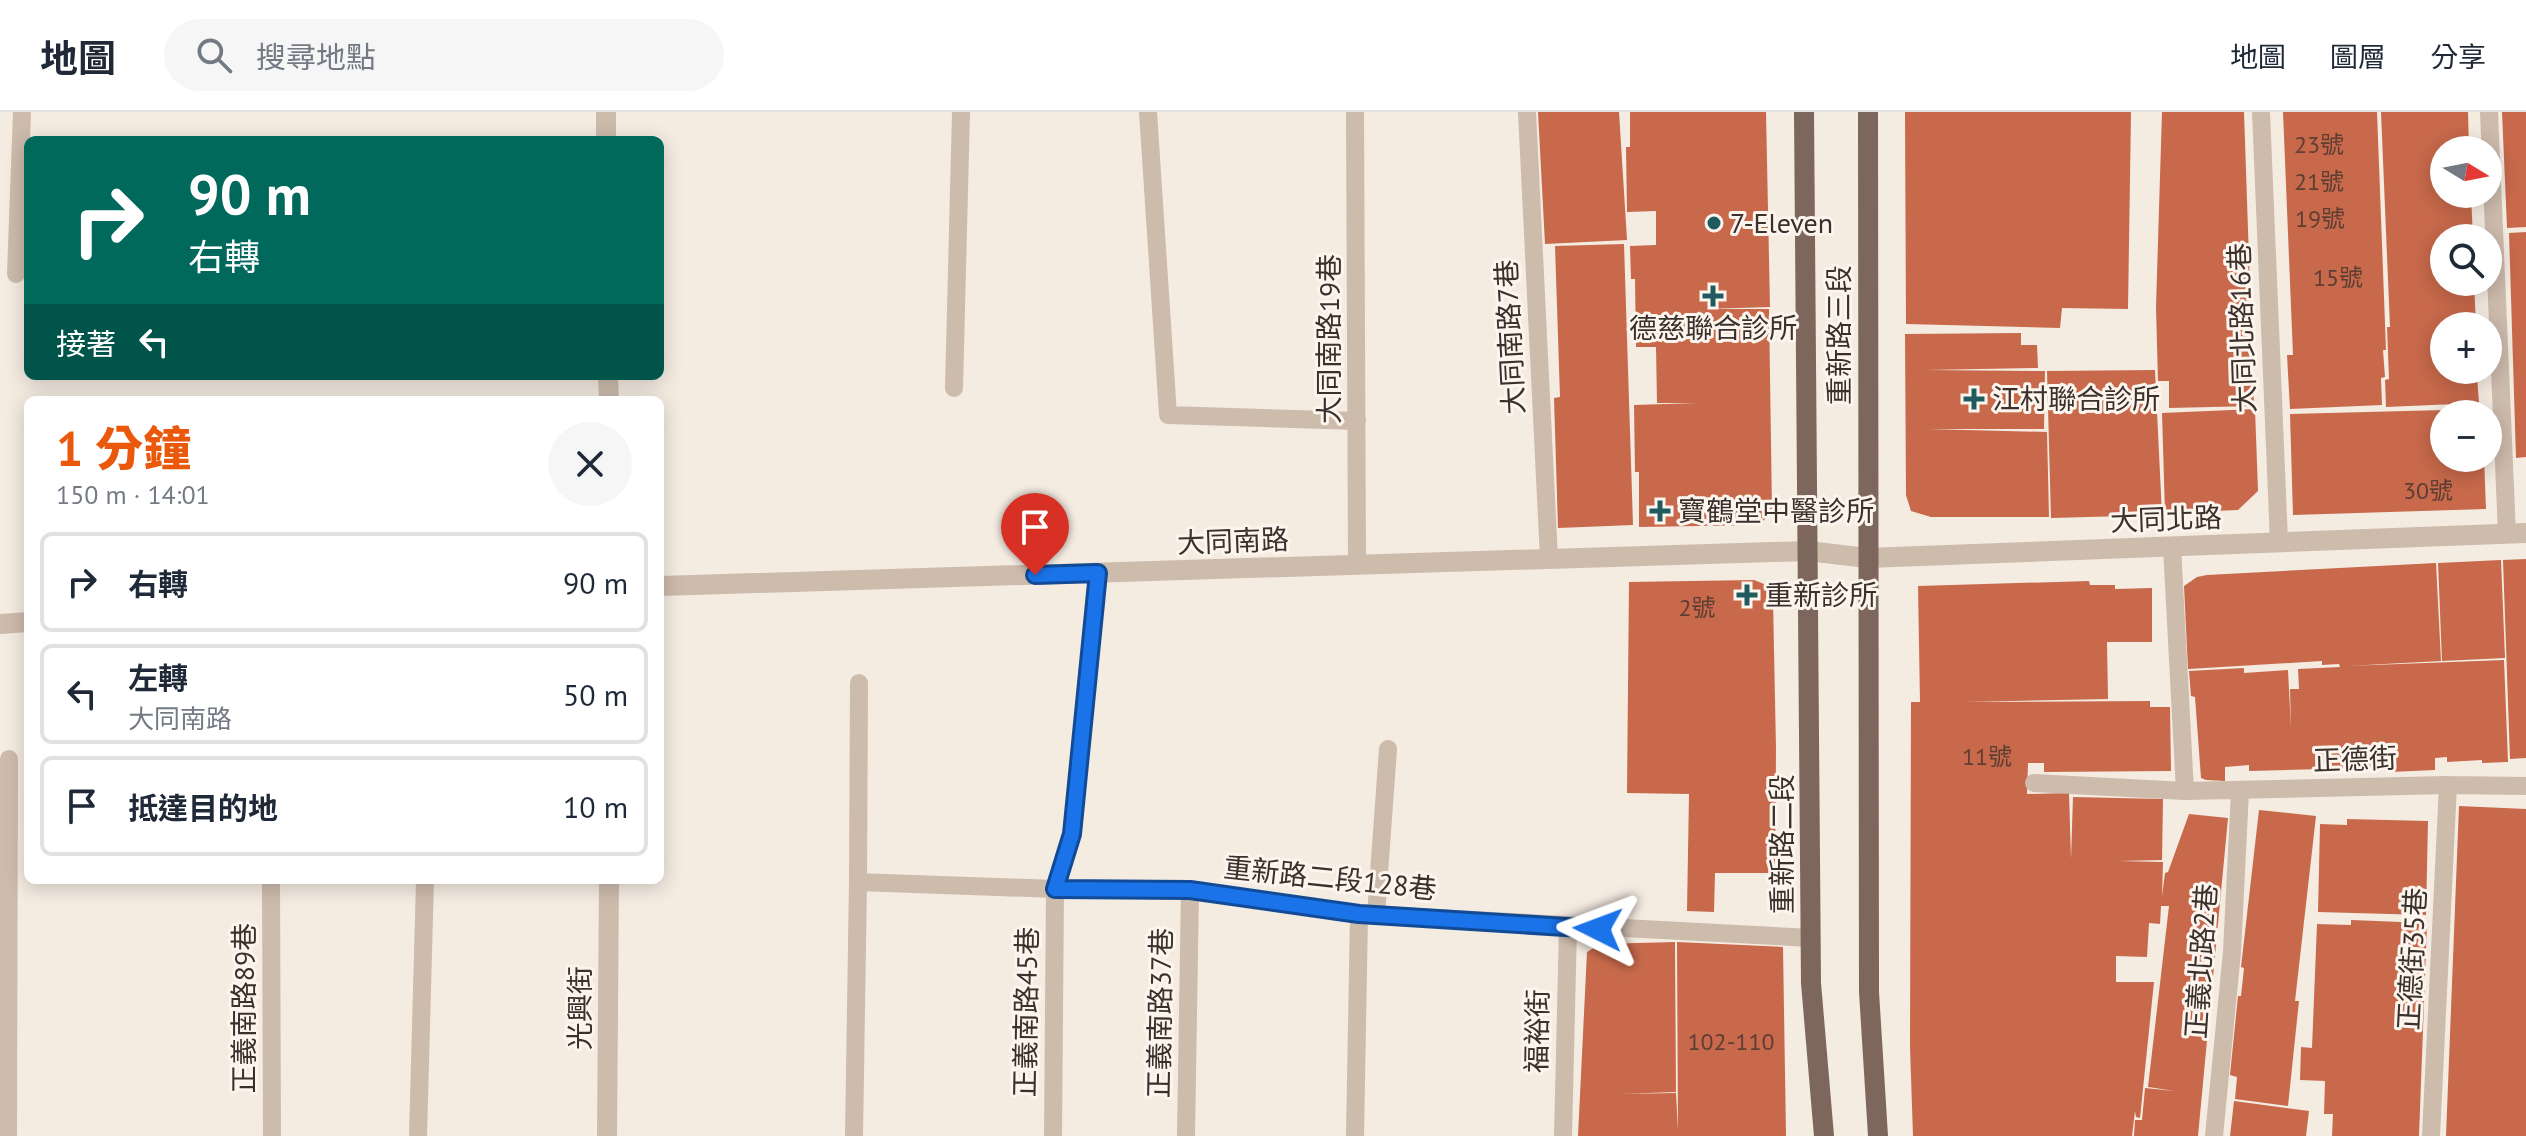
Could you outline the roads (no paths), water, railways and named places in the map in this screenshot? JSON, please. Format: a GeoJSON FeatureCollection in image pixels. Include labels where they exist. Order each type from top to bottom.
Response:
{"type":"FeatureCollection","features":[{"type":"Feature","properties":{"kind":"main road","name":"重新路三段"},"geometry":{"type":"LineString","coordinates":[[1804,112],[1808,551]]}},
{"type":"Feature","properties":{"kind":"main road","name":"重新路三段"},"geometry":{"type":"LineString","coordinates":[[1867,558],[1868,112]]}},
{"type":"Feature","properties":{"kind":"main road","name":"重新路二段"},"geometry":{"type":"LineString","coordinates":[[1808,551],[1811,983],[1824,1136]]}},
{"type":"Feature","properties":{"kind":"main road"},"geometry":{"type":"LineString","coordinates":[[1867,558],[1869,992],[1878,1136]]}},
{"type":"Feature","properties":{"kind":"street"},"geometry":{"type":"LineString","coordinates":[[606,112],[606,136]]}},
{"type":"Feature","properties":{"kind":"street","name":"大同北路"},"geometry":{"type":"LineString","coordinates":[[1808,551],[1867,558],[2517,534]]}},
{"type":"Feature","properties":{"kind":"street","name":"大同南路"},"geometry":{"type":"LineString","coordinates":[[664,586],[1808,551]]}},
{"type":"Feature","properties":{"kind":"street"},"geometry":{"type":"LineString","coordinates":[[0,624],[24,622]]}},
{"type":"Feature","properties":{"kind":"street","name":"光興街"},"geometry":{"type":"LineString","coordinates":[[607,1136],[609,884]]}},
{"type":"Feature","properties":{"kind":"lane"},"geometry":{"type":"LineString","coordinates":[[16,274],[22,112]]}},
{"type":"Feature","properties":{"kind":"lane"},"geometry":{"type":"LineString","coordinates":[[954,388],[961,112]]}},
{"type":"Feature","properties":{"kind":"lane"},"geometry":{"type":"LineString","coordinates":[[1148,112],[1168,415],[1357,421]]}},
{"type":"Feature","properties":{"kind":"lane","name":"大同南路19巷"},"geometry":{"type":"LineString","coordinates":[[1355,112],[1357,565]]}},
{"type":"Feature","properties":{"kind":"lane","name":"大同南路7巷"},"geometry":{"type":"LineString","coordinates":[[1527,112],[1549,559]]}},
{"type":"Feature","properties":{"kind":"lane","name":"大同北路16巷"},"geometry":{"type":"LineString","coordinates":[[2261,112],[2279,542]]}},
{"type":"Feature","properties":{"kind":"lane"},"geometry":{"type":"LineString","coordinates":[[2489,112],[2517,534]]}},
{"type":"Feature","properties":{"kind":"lane"},"geometry":{"type":"LineString","coordinates":[[2172,547],[2185,791]]}},
{"type":"Feature","properties":{"kind":"lane","name":"正義南路45巷"},"geometry":{"type":"LineString","coordinates":[[1053,1136],[1055,889],[1072,834],[1098,573]]}},
{"type":"Feature","properties":{"kind":"lane"},"geometry":{"type":"LineString","coordinates":[[854,1136],[859,683]]}},
{"type":"Feature","properties":{"kind":"lane"},"geometry":{"type":"LineString","coordinates":[[1355,1136],[1368,914],[1388,749]]}},
{"type":"Feature","properties":{"kind":"lane"},"geometry":{"type":"LineString","coordinates":[[8,1136],[9,759]]}},
{"type":"Feature","properties":{"kind":"lane","name":"正德街"},"geometry":{"type":"LineString","coordinates":[[2034,783],[2185,791],[2526,786]]}},
{"type":"Feature","properties":{"kind":"lane","name":"正德街35巷"},"geometry":{"type":"LineString","coordinates":[[2431,1136],[2448,785]]}},
{"type":"Feature","properties":{"kind":"lane","name":"正義北路2巷"},"geometry":{"type":"LineString","coordinates":[[2214,1136],[2232,952],[2240,791]]}},
{"type":"Feature","properties":{"kind":"lane","name":"重新路二段128巷"},"geometry":{"type":"LineString","coordinates":[[858,882],[1190,890],[1368,914],[1811,938]]}},
{"type":"Feature","properties":{"kind":"lane","name":"正義南路89巷"},"geometry":{"type":"LineString","coordinates":[[271,884],[272,1136]]}},
{"type":"Feature","properties":{"kind":"lane"},"geometry":{"type":"LineString","coordinates":[[418,1136],[425,884]]}},
{"type":"Feature","properties":{"kind":"lane","name":"正義南路37巷"},"geometry":{"type":"LineString","coordinates":[[1186,1136],[1190,890]]}},
{"type":"Feature","properties":{"kind":"lane","name":"福裕街"},"geometry":{"type":"LineString","coordinates":[[1563,1136],[1568,927]]}},
{"type":"Feature","properties":{"kind":"place","name":"7-Eleven"},"geometry":{"type":"Point","coordinates":[1714,223]}},
{"type":"Feature","properties":{"kind":"place","name":"德慈聯合診所"},"geometry":{"type":"Point","coordinates":[1713,296]}},
{"type":"Feature","properties":{"kind":"place","name":"江村聯合診所"},"geometry":{"type":"Point","coordinates":[1974,399]}},
{"type":"Feature","properties":{"kind":"place","name":"寶鶴堂中醫診所"},"geometry":{"type":"Point","coordinates":[1660,511]}},
{"type":"Feature","properties":{"kind":"place","name":"重新診所"},"geometry":{"type":"Point","coordinates":[1747,595]}}]}
